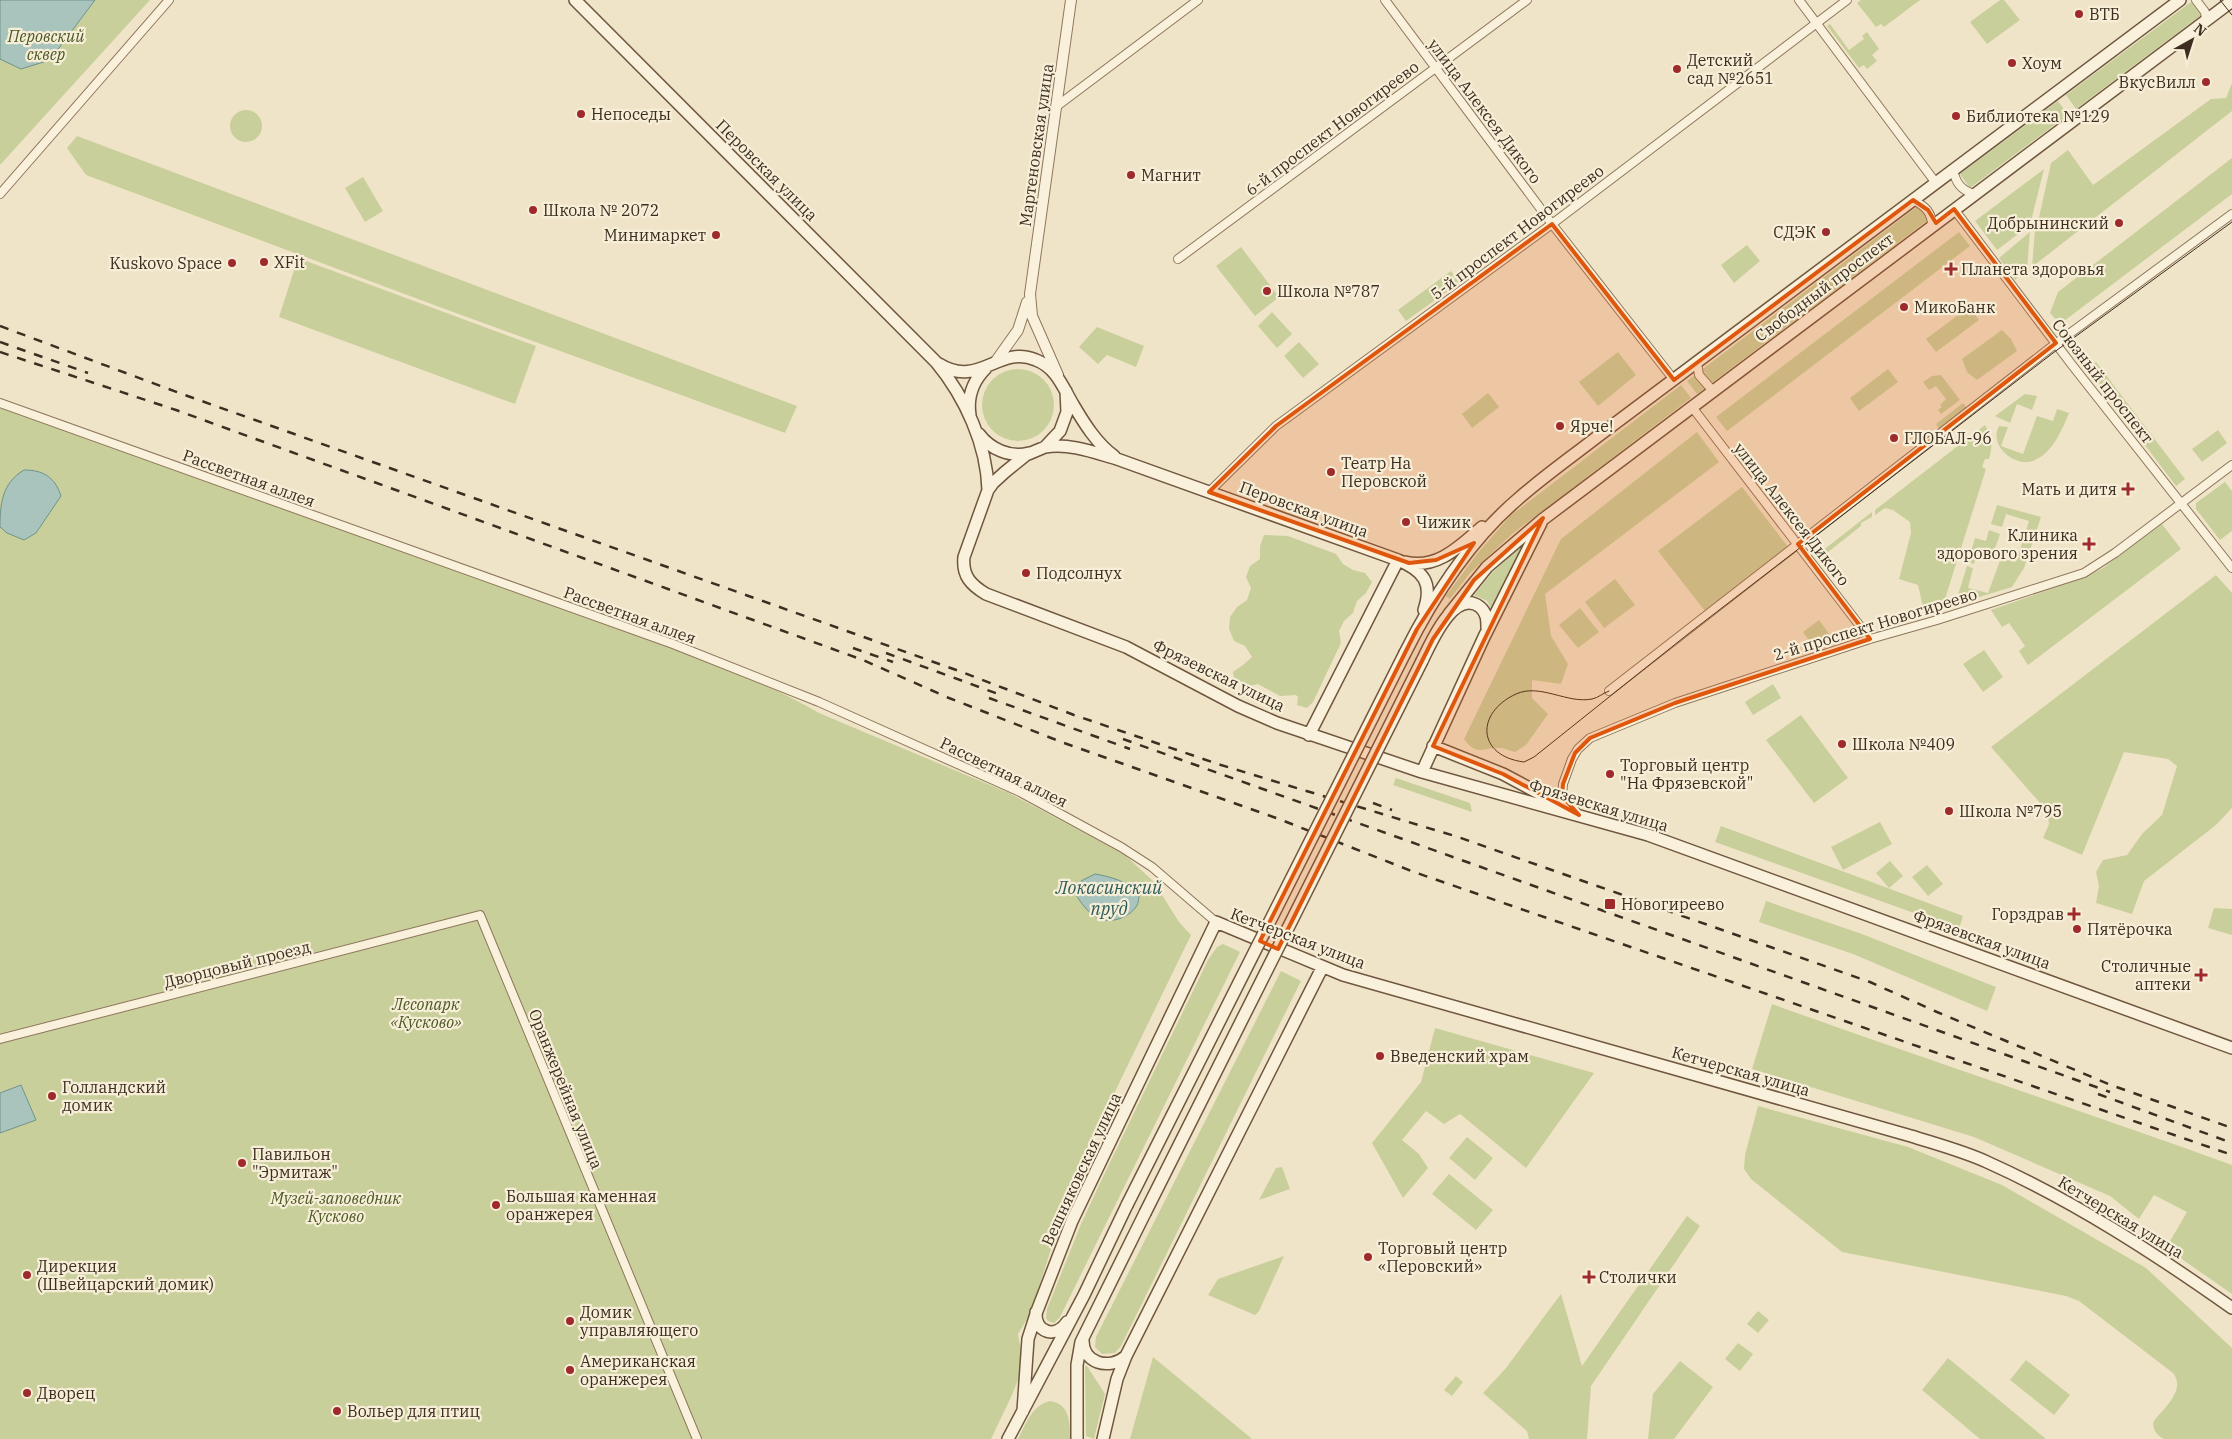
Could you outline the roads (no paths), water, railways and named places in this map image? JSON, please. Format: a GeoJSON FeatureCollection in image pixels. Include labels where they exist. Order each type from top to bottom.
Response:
{"type":"FeatureCollection","features":[{"type":"Feature","properties":{"kind":"main road","name":"Перовская улица"},"geometry":{"type":"LineString","coordinates":[[575,0],[936,362]]}},
{"type":"Feature","properties":{"kind":"main road","name":"Свободный проспект"},"geometry":{"type":"LineString","coordinates":[[1416,629],[1470,549],[1517,499],[2180,0]]}},
{"type":"Feature","properties":{"kind":"main road","name":"Свободный проспект"},"geometry":{"type":"LineString","coordinates":[[1077,1439],[1076,1365],[1084,1334],[1422,661],[1449,614],[1487,568],[1542,520],[2232,1]]}},
{"type":"Feature","properties":{"kind":"main road"},"geometry":{"type":"LineString","coordinates":[[936,362],[960,372],[970,372],[1015,356],[1034,359],[1052,369],[1101,445],[1117,459]]}},
{"type":"Feature","properties":{"kind":"main road"},"geometry":{"type":"LineString","coordinates":[[936,362],[974,425],[988,443],[1003,452],[1024,454],[1040,449]]}},
{"type":"Feature","properties":{"kind":"main road"},"geometry":{"type":"LineString","coordinates":[[988,490],[980,442],[969,406],[970,394],[976,380],[992,364]]}},
{"type":"Feature","properties":{"kind":"main road"},"geometry":{"type":"LineString","coordinates":[[988,490],[1004,472],[1026,455],[1040,449],[1057,436],[1065,422],[1067,412],[1066,391]]}},
{"type":"Feature","properties":{"kind":"main road","name":"Перовская улица"},"geometry":{"type":"LineString","coordinates":[[1040,449],[1055,446],[1081,448],[1117,459],[1398,560],[1419,573],[1428,586],[1425,608],[1416,629]]}},
{"type":"Feature","properties":{"kind":"main road","name":"Фрязевская улица"},"geometry":{"type":"LineString","coordinates":[[988,490],[964,557],[962,568],[974,587],[986,594],[1126,647],[1238,706],[1310,735],[1422,772],[1656,838],[2232,1048]]}},
{"type":"Feature","properties":{"kind":"main road"},"geometry":{"type":"LineString","coordinates":[[1310,735],[1398,560],[1418,564],[1444,557],[1517,499]]}},
{"type":"Feature","properties":{"kind":"main road"},"geometry":{"type":"LineString","coordinates":[[1422,772],[1484,637],[1542,520]]}},
{"type":"Feature","properties":{"kind":"main road"},"geometry":{"type":"LineString","coordinates":[[1449,614],[1462,604],[1476,604],[1486,614],[1487,628],[1484,637]]}},
{"type":"Feature","properties":{"kind":"main road"},"geometry":{"type":"LineString","coordinates":[[1024,1411],[1084,1295],[1416,629]]}},
{"type":"Feature","properties":{"kind":"main road"},"geometry":{"type":"LineString","coordinates":[[1433,746],[1502,774],[1579,815]]}},
{"type":"Feature","properties":{"kind":"main road","name":"Кетчерская улица"},"geometry":{"type":"LineString","coordinates":[[1216,922],[1322,968],[1481,1015],[1911,1136],[1985,1161],[2085,1212],[2162,1260],[2232,1308]]}},
{"type":"Feature","properties":{"kind":"main road","name":"Вешняковская улица"},"geometry":{"type":"LineString","coordinates":[[1009,1436],[1024,1411],[1028,1339],[1072,1220],[1216,922]]}},
{"type":"Feature","properties":{"kind":"main road"},"geometry":{"type":"LineString","coordinates":[[1103,1439],[1124,1361],[1322,968]]}},
{"type":"Feature","properties":{"kind":"main road"},"geometry":{"type":"LineString","coordinates":[[1037,1311],[1037,1322],[1040,1328],[1051,1333],[1058,1332],[1064,1327],[1084,1295]]}},
{"type":"Feature","properties":{"kind":"main road"},"geometry":{"type":"LineString","coordinates":[[1084,1334],[1084,1351],[1094,1361],[1107,1365],[1124,1361]]}},
{"type":"Feature","properties":{"kind":"street"},"geometry":{"type":"LineString","coordinates":[[0,194],[169,0]]}},
{"type":"Feature","properties":{"kind":"street","name":"Мартеновская улица"},"geometry":{"type":"LineString","coordinates":[[1030,294],[1071,0]]}},
{"type":"Feature","properties":{"kind":"street"},"geometry":{"type":"LineString","coordinates":[[1057,106],[1198,0]]}},
{"type":"Feature","properties":{"kind":"street","name":"улица Алексея Дикого"},"geometry":{"type":"LineString","coordinates":[[1385,0],[1552,224],[1674,380]]}},
{"type":"Feature","properties":{"kind":"street","name":"6-й проспект Новогиреево"},"geometry":{"type":"LineString","coordinates":[[1178,259],[1527,0]]}},
{"type":"Feature","properties":{"kind":"street"},"geometry":{"type":"LineString","coordinates":[[1800,0],[1936,183]]}},
{"type":"Feature","properties":{"kind":"street","name":"5-й проспект Новогиреево"},"geometry":{"type":"LineString","coordinates":[[1209,492],[1276,426],[1552,224],[1847,0]]}},
{"type":"Feature","properties":{"kind":"street"},"geometry":{"type":"LineString","coordinates":[[2196,0],[2205,12],[2206,20]]}},
{"type":"Feature","properties":{"kind":"street"},"geometry":{"type":"LineString","coordinates":[[1953,170],[1959,186],[1965,192],[1974,194]]}},
{"type":"Feature","properties":{"kind":"street"},"geometry":{"type":"LineString","coordinates":[[1913,200],[1928,210],[1932,217],[1932,226]]}},
{"type":"Feature","properties":{"kind":"street","name":"Союзный проспект"},"geometry":{"type":"LineString","coordinates":[[1954,209],[2232,568]]}},
{"type":"Feature","properties":{"kind":"street"},"geometry":{"type":"LineString","coordinates":[[1609,690],[2056,343],[2232,214]]}},
{"type":"Feature","properties":{"kind":"street"},"geometry":{"type":"LineString","coordinates":[[992,364],[1018,330],[1030,294]]}},
{"type":"Feature","properties":{"kind":"street"},"geometry":{"type":"LineString","coordinates":[[1030,294],[1032,316],[1060,380]]}},
{"type":"Feature","properties":{"kind":"street"},"geometry":{"type":"LineString","coordinates":[[1697,362],[1699,374],[1713,391]]}},
{"type":"Feature","properties":{"kind":"street","name":"Рассветная аллея"},"geometry":{"type":"LineString","coordinates":[[0,403],[673,644],[820,702],[1020,792],[1121,847],[1152,867],[1216,922]]}},
{"type":"Feature","properties":{"kind":"street","name":"улица Алексея Дикого"},"geometry":{"type":"LineString","coordinates":[[1692,407],[1870,638]]}},
{"type":"Feature","properties":{"kind":"street","name":"2-й проспект Новогиреево"},"geometry":{"type":"LineString","coordinates":[[1579,815],[1562,796],[1564,784],[1575,753],[1590,738],[1675,703],[1870,638],[1937,620],[2084,573],[2115,554],[2232,465]]}},
{"type":"Feature","properties":{"kind":"street","name":"Дворцовый проезд"},"geometry":{"type":"LineString","coordinates":[[0,1039],[480,915]]}},
{"type":"Feature","properties":{"kind":"street","name":"Оранжерейная улица"},"geometry":{"type":"LineString","coordinates":[[480,915],[697,1439]]}},
{"type":"Feature","properties":{"kind":"water"},"geometry":{"type":"Polygon","coordinates":[[[0,0],[95,0],[50,60],[21,69],[0,59],[0,0]]]}},
{"type":"Feature","properties":{"kind":"water"},"geometry":{"type":"Polygon","coordinates":[[[24,470],[37,471],[52,479],[61,496],[36,533],[24,540],[7,533],[0,527],[4,495],[11,481],[24,470]]]}},
{"type":"Feature","properties":{"kind":"water","name":"Локасинский пруд"},"geometry":{"type":"Polygon","coordinates":[[[1095,874],[1118,880],[1139,892],[1138,904],[1133,911],[1119,919],[1103,920],[1088,911],[1076,895],[1081,881],[1095,874]]]}},
{"type":"Feature","properties":{"kind":"water"},"geometry":{"type":"Polygon","coordinates":[[[21,1085],[36,1120],[0,1133],[0,1093],[21,1085]]]}},
{"type":"Feature","properties":{"kind":"tram line"},"geometry":{"type":"LineString","coordinates":[[2220,0],[2232,15]]}},
{"type":"Feature","properties":{"kind":"tram line"},"geometry":{"type":"LineString","coordinates":[[1609,691],[1594,698],[1583,700],[1534,691],[1516,694],[1503,702],[1493,712],[1488,722],[1487,733],[1490,743],[1497,752],[1508,758],[1524,762],[1534,757],[1688,634],[2053,353],[2232,222]]}},
{"type":"Feature","properties":{"kind":"railway"},"geometry":{"type":"LineString","coordinates":[[0,326],[182,394],[959,671],[1074,715],[1221,765],[1458,837],[1870,982],[2111,1085],[2232,1128]]}},
{"type":"Feature","properties":{"kind":"railway"},"geometry":{"type":"LineString","coordinates":[[0,342],[88,373]]}},
{"type":"Feature","properties":{"kind":"railway"},"geometry":{"type":"LineString","coordinates":[[0,352],[176,410],[863,660],[949,698],[1064,743],[1279,819],[1414,872],[2232,1155]]}},
{"type":"Feature","properties":{"kind":"railway"},"geometry":{"type":"LineString","coordinates":[[853,648],[893,662]]}},
{"type":"Feature","properties":{"kind":"railway"},"geometry":{"type":"LineString","coordinates":[[886,653],[1001,695]]}},
{"type":"Feature","properties":{"kind":"railway"},"geometry":{"type":"LineString","coordinates":[[989,698],[1130,749]]}},
{"type":"Feature","properties":{"kind":"railway"},"geometry":{"type":"LineString","coordinates":[[1123,739],[2110,1092]]}},
{"type":"Feature","properties":{"kind":"railway"},"geometry":{"type":"LineString","coordinates":[[1373,803],[1392,810]]}},
{"type":"Feature","properties":{"kind":"railway"},"geometry":{"type":"LineString","coordinates":[[2098,1094],[2232,1143]]}},
{"type":"Feature","properties":{"kind":"place","name":"ВТБ"},"geometry":{"type":"Point","coordinates":[2079,14]}},
{"type":"Feature","properties":{"kind":"place","name":"Хоум"},"geometry":{"type":"Point","coordinates":[2012,63]}},
{"type":"Feature","properties":{"kind":"place","name":"Детский сад №2651"},"geometry":{"type":"Point","coordinates":[1677,69]}},
{"type":"Feature","properties":{"kind":"place","name":"ВкусВилл"},"geometry":{"type":"Point","coordinates":[2206,82]}},
{"type":"Feature","properties":{"kind":"place","name":"Непоседы"},"geometry":{"type":"Point","coordinates":[581,114]}},
{"type":"Feature","properties":{"kind":"place","name":"Библиотека №129"},"geometry":{"type":"Point","coordinates":[1956,116]}},
{"type":"Feature","properties":{"kind":"place","name":"Магнит"},"geometry":{"type":"Point","coordinates":[1131,175]}},
{"type":"Feature","properties":{"kind":"place","name":"Школа № 2072"},"geometry":{"type":"Point","coordinates":[533,210]}},
{"type":"Feature","properties":{"kind":"place","name":"Добрынинский"},"geometry":{"type":"Point","coordinates":[2119,223]}},
{"type":"Feature","properties":{"kind":"place","name":"СДЭК"},"geometry":{"type":"Point","coordinates":[1826,232]}},
{"type":"Feature","properties":{"kind":"place","name":"Минимаркет"},"geometry":{"type":"Point","coordinates":[716,235]}},
{"type":"Feature","properties":{"kind":"place","name":"XFit"},"geometry":{"type":"Point","coordinates":[264,262]}},
{"type":"Feature","properties":{"kind":"place","name":"Kuskovo Space"},"geometry":{"type":"Point","coordinates":[232,263]}},
{"type":"Feature","properties":{"kind":"place","name":"Планета здоровья"},"geometry":{"type":"Point","coordinates":[1951,269]}},
{"type":"Feature","properties":{"kind":"place","name":"Школа №787"},"geometry":{"type":"Point","coordinates":[1267,291]}},
{"type":"Feature","properties":{"kind":"place","name":"МикоБанк"},"geometry":{"type":"Point","coordinates":[1904,307]}},
{"type":"Feature","properties":{"kind":"place","name":"Ярче!"},"geometry":{"type":"Point","coordinates":[1560,426]}},
{"type":"Feature","properties":{"kind":"place","name":"ГЛОБАЛ-96"},"geometry":{"type":"Point","coordinates":[1894,438]}},
{"type":"Feature","properties":{"kind":"place","name":"Театр На Перовской"},"geometry":{"type":"Point","coordinates":[1331,472]}},
{"type":"Feature","properties":{"kind":"place","name":"Мать и дитя"},"geometry":{"type":"Point","coordinates":[2128,489]}},
{"type":"Feature","properties":{"kind":"place","name":"Чижик"},"geometry":{"type":"Point","coordinates":[1406,522]}},
{"type":"Feature","properties":{"kind":"place","name":"Клиника здорового зрения"},"geometry":{"type":"Point","coordinates":[2089,544]}},
{"type":"Feature","properties":{"kind":"place","name":"Подсолнух"},"geometry":{"type":"Point","coordinates":[1026,573]}},
{"type":"Feature","properties":{"kind":"place","name":"Школа №409"},"geometry":{"type":"Point","coordinates":[1842,744]}},
{"type":"Feature","properties":{"kind":"place","name":"Торговый центр \"На Фрязевской\""},"geometry":{"type":"Point","coordinates":[1610,774]}},
{"type":"Feature","properties":{"kind":"place","name":"Школа №795"},"geometry":{"type":"Point","coordinates":[1949,811]}},
{"type":"Feature","properties":{"kind":"place","name":"Новогиреево"},"geometry":{"type":"Point","coordinates":[1610,904]}},
{"type":"Feature","properties":{"kind":"place","name":"Горздрав"},"geometry":{"type":"Point","coordinates":[2074,914]}},
{"type":"Feature","properties":{"kind":"place","name":"Пятёрочка"},"geometry":{"type":"Point","coordinates":[2077,929]}},
{"type":"Feature","properties":{"kind":"place","name":"Столичные аптеки"},"geometry":{"type":"Point","coordinates":[2201,975]}},
{"type":"Feature","properties":{"kind":"place","name":"Введенский храм"},"geometry":{"type":"Point","coordinates":[1380,1056]}},
{"type":"Feature","properties":{"kind":"place","name":"Голландский домик"},"geometry":{"type":"Point","coordinates":[52,1096]}},
{"type":"Feature","properties":{"kind":"place","name":"Павильон \"Эрмитаж\""},"geometry":{"type":"Point","coordinates":[242,1163]}},
{"type":"Feature","properties":{"kind":"place","name":"Большая каменная оранжерея"},"geometry":{"type":"Point","coordinates":[496,1205]}},
{"type":"Feature","properties":{"kind":"place","name":"Торговый центр «Перовский»"},"geometry":{"type":"Point","coordinates":[1368,1257]}},
{"type":"Feature","properties":{"kind":"place","name":"Дирекция (Швейцарский домик)"},"geometry":{"type":"Point","coordinates":[27,1275]}},
{"type":"Feature","properties":{"kind":"place","name":"Столички"},"geometry":{"type":"Point","coordinates":[1589,1277]}},
{"type":"Feature","properties":{"kind":"place","name":"Домик управляющего"},"geometry":{"type":"Point","coordinates":[570,1321]}},
{"type":"Feature","properties":{"kind":"place","name":"Американская оранжерея"},"geometry":{"type":"Point","coordinates":[570,1370]}},
{"type":"Feature","properties":{"kind":"place","name":"Дворец"},"geometry":{"type":"Point","coordinates":[27,1393]}},
{"type":"Feature","properties":{"kind":"place","name":"Вольер для птиц"},"geometry":{"type":"Point","coordinates":[337,1411]}},
{"type":"Feature","properties":{"kind":"park label","name":"Перовский сквер"},"geometry":{"type":"Point","coordinates":[46,45]}},
{"type":"Feature","properties":{"kind":"park label","name":"Лесопарк «Кусково»"},"geometry":{"type":"Point","coordinates":[426,1013]}},
{"type":"Feature","properties":{"kind":"park label","name":"Музей-заповедник Кусково"},"geometry":{"type":"Point","coordinates":[336,1207]}}]}
